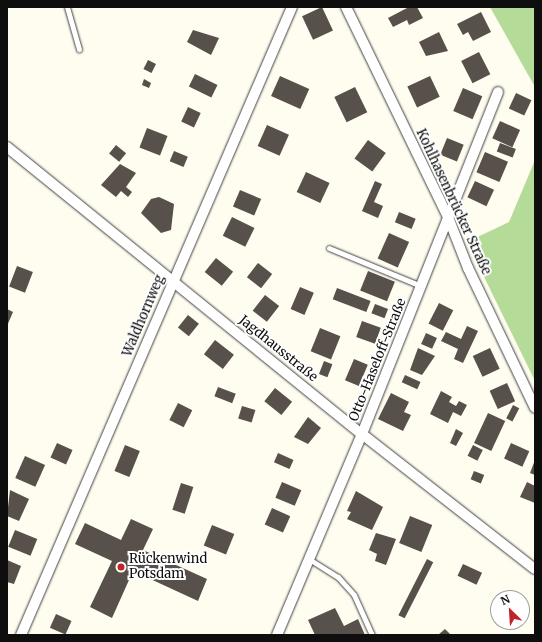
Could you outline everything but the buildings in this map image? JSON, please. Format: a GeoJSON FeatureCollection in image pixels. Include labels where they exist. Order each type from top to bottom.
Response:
{"type":"FeatureCollection","features":[{"type":"Feature","properties":{"kind":"street","name":"Waldhornweg"},"geometry":{"type":"LineString","coordinates":[[20,635],[292,7]]}},
{"type":"Feature","properties":{"kind":"street","name":"Kohlhasenbrücker Straße"},"geometry":{"type":"LineString","coordinates":[[346,7],[448,217],[468,268],[535,408]]}},
{"type":"Feature","properties":{"kind":"street","name":"Otto-Haseloff-Straße"},"geometry":{"type":"LineString","coordinates":[[277,635],[362,434],[498,92]]}},
{"type":"Feature","properties":{"kind":"street","name":"Jagdhausstraße"},"geometry":{"type":"LineString","coordinates":[[7,147],[362,434],[535,569]]}},
{"type":"Feature","properties":{"kind":"lane"},"geometry":{"type":"LineString","coordinates":[[67,7],[79,49]]}},
{"type":"Feature","properties":{"kind":"lane"},"geometry":{"type":"LineString","coordinates":[[329,248],[421,286]]}},
{"type":"Feature","properties":{"kind":"lane"},"geometry":{"type":"LineString","coordinates":[[309,559],[338,577],[354,595],[372,635]]}},
{"type":"Feature","properties":{"kind":"green space"},"geometry":{"type":"Polygon","coordinates":[[[490,7],[535,7],[535,87],[490,7]]]}},
{"type":"Feature","properties":{"kind":"green space"},"geometry":{"type":"Polygon","coordinates":[[[535,160],[535,381],[467,242],[509,222],[535,160]]]}},
{"type":"Feature","properties":{"kind":"place","name":"Rückenwind Potsdam"},"geometry":{"type":"Point","coordinates":[121,567]}}]}
